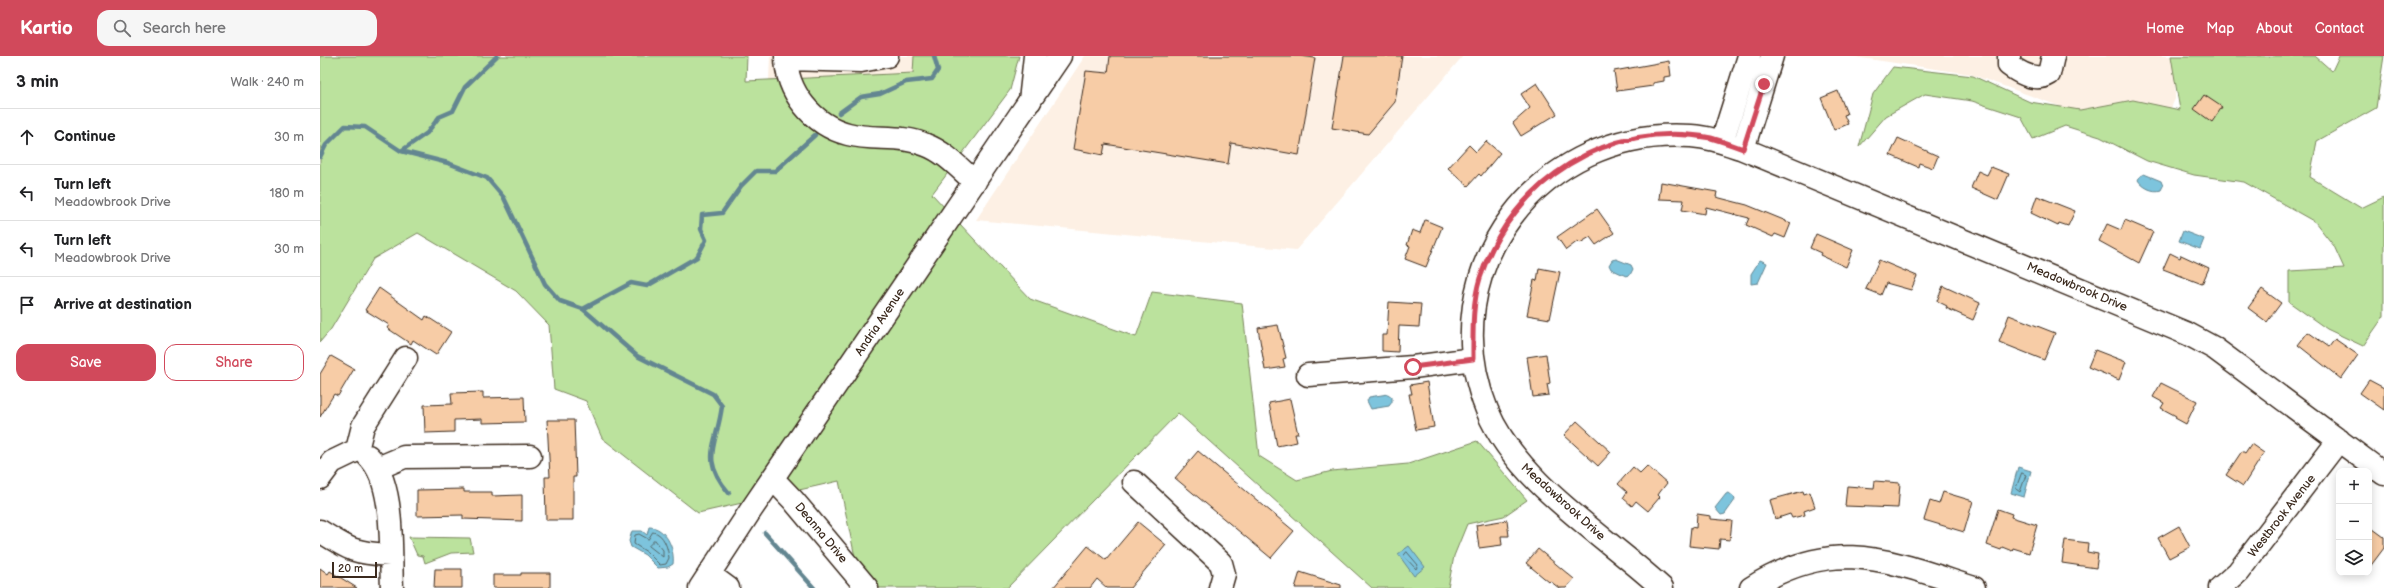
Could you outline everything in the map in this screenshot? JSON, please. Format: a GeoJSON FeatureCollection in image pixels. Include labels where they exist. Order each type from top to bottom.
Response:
{"type":"FeatureCollection","features":[{"type":"Feature","properties":{"kind":"street"},"geometry":{"type":"LineString","coordinates":[[887,56],[861,61],[786,58],[788,76],[792,88],[802,104],[816,118],[848,134],[895,138],[927,145],[941,153],[975,182]]}},
{"type":"Feature","properties":{"kind":"street"},"geometry":{"type":"LineString","coordinates":[[1030,101],[1035,56]]}},
{"type":"Feature","properties":{"kind":"street","name":"Andria Avenue"},"geometry":{"type":"LineString","coordinates":[[704,581],[1060,56]]}},
{"type":"Feature","properties":{"kind":"street"},"geometry":{"type":"LineString","coordinates":[[1722,142],[1749,56]]}},
{"type":"Feature","properties":{"kind":"street"},"geometry":{"type":"LineString","coordinates":[[1743,149],[1772,56]]}},
{"type":"Feature","properties":{"kind":"street"},"geometry":{"type":"LineString","coordinates":[[2006,59],[2016,71],[2032,77],[2044,78],[2051,70],[2053,56]]}},
{"type":"Feature","properties":{"kind":"street","name":"Meadowbrook Drive"},"geometry":{"type":"LineString","coordinates":[[1662,588],[1545,489],[1510,452],[1487,410],[1473,359],[1473,324],[1480,279],[1498,237],[1520,204],[1555,172],[1575,160],[1623,141],[1670,135],[1691,136],[1722,142],[1743,149],[2188,334],[2214,348],[2384,474]]}},
{"type":"Feature","properties":{"kind":"street"},"geometry":{"type":"LineString","coordinates":[[320,478],[332,462],[356,450],[363,426],[406,358]]}},
{"type":"Feature","properties":{"kind":"street"},"geometry":{"type":"LineString","coordinates":[[1308,375],[1413,367],[1473,359]]}},
{"type":"Feature","properties":{"kind":"street","name":"Westbrook Avenue"},"geometry":{"type":"LineString","coordinates":[[2220,588],[2238,572],[2339,440]]}},
{"type":"Feature","properties":{"kind":"street"},"geometry":{"type":"LineString","coordinates":[[356,450],[369,457],[378,468],[388,505],[392,588]]}},
{"type":"Feature","properties":{"kind":"street"},"geometry":{"type":"LineString","coordinates":[[378,468],[404,457],[530,456]]}},
{"type":"Feature","properties":{"kind":"street","name":"Deanna Drive"},"geometry":{"type":"LineString","coordinates":[[773,479],[793,500],[866,588]]}},
{"type":"Feature","properties":{"kind":"street"},"geometry":{"type":"LineString","coordinates":[[1134,482],[1221,563],[1224,574],[1220,588]]}},
{"type":"Feature","properties":{"kind":"street"},"geometry":{"type":"LineString","coordinates":[[320,531],[350,550],[363,554],[390,555]]}},
{"type":"Feature","properties":{"kind":"street"},"geometry":{"type":"LineString","coordinates":[[1751,588],[1780,571],[1800,564],[1823,558],[1846,556],[1888,561],[1974,588]]}},
{"type":"Feature","properties":{"kind":"street"},"geometry":{"type":"LineString","coordinates":[[704,581],[728,588]]}},
{"type":"Feature","properties":{"kind":"shaded area"},"geometry":{"type":"Polygon","coordinates":[[[770,56],[914,56],[913,73],[769,80],[770,56]]]}},
{"type":"Feature","properties":{"kind":"shaded area"},"geometry":{"type":"Polygon","coordinates":[[[1085,56],[1463,56],[1296,250],[976,220],[1085,56]]]}},
{"type":"Feature","properties":{"kind":"shaded area"},"geometry":{"type":"Polygon","coordinates":[[[1848,56],[2176,56],[2175,99],[2156,141],[1970,74],[1848,56]]]}},
{"type":"Feature","properties":{"kind":"green space"},"geometry":{"type":"Polygon","coordinates":[[[320,56],[747,56],[746,81],[913,73],[914,56],[1019,56],[1010,90],[932,194],[1030,299],[1136,337],[1152,292],[1242,303],[1259,456],[1297,480],[1332,471],[1408,464],[1477,441],[1527,500],[1504,516],[1467,524],[1454,556],[1448,588],[1372,588],[1178,413],[1007,588],[870,588],[859,576],[839,481],[698,513],[602,438],[586,401],[554,389],[549,325],[516,291],[418,233],[373,259],[331,329],[320,342],[320,56]]]}},
{"type":"Feature","properties":{"kind":"green space"},"geometry":{"type":"Polygon","coordinates":[[[2171,56],[2315,56],[2332,71],[2339,56],[2384,56],[2376,108],[2317,141],[2310,177],[2361,208],[2384,197],[2384,316],[2363,346],[2327,329],[2289,302],[2289,271],[2344,268],[2334,246],[2315,222],[2244,182],[2194,175],[2147,161],[2100,137],[2065,126],[2033,139],[2021,117],[1972,101],[1925,94],[1886,116],[1859,147],[1873,94],[1893,67],[1973,76],[2030,102],[2080,110],[2133,100],[2180,110],[2171,56]]]}},
{"type":"Feature","properties":{"kind":"green space"},"geometry":{"type":"Polygon","coordinates":[[[409,537],[470,538],[473,552],[451,553],[425,563],[423,556],[417,555],[409,537]]]}},
{"type":"Feature","properties":{"kind":"water"},"geometry":{"type":"Polygon","coordinates":[[[2144,174],[2161,181],[2163,186],[2161,190],[2151,190],[2142,185],[2138,180],[2140,176],[2144,174]]]}},
{"type":"Feature","properties":{"kind":"water"},"geometry":{"type":"Polygon","coordinates":[[[2183,231],[2204,239],[2200,249],[2179,241],[2183,231]]]}},
{"type":"Feature","properties":{"kind":"water"},"geometry":{"type":"Polygon","coordinates":[[[1616,259],[1631,265],[1633,269],[1630,275],[1626,276],[1611,269],[1609,265],[1612,260],[1616,259]]]}},
{"type":"Feature","properties":{"kind":"water"},"geometry":{"type":"Polygon","coordinates":[[[1760,260],[1767,263],[1758,283],[1751,284],[1751,274],[1760,260]]]}},
{"type":"Feature","properties":{"kind":"water"},"geometry":{"type":"Polygon","coordinates":[[[1388,394],[1392,397],[1392,402],[1389,406],[1371,409],[1367,401],[1369,397],[1388,394]]]}},
{"type":"Feature","properties":{"kind":"water"},"geometry":{"type":"Polygon","coordinates":[[[2018,467],[2031,471],[2024,497],[2011,493],[2018,467]]]}},
{"type":"Feature","properties":{"kind":"water"},"geometry":{"type":"Polygon","coordinates":[[[1729,493],[1735,500],[1725,514],[1721,515],[1715,508],[1726,494],[1729,493]]]}},
{"type":"Feature","properties":{"kind":"water"},"geometry":{"type":"Polygon","coordinates":[[[649,527],[655,528],[665,535],[671,546],[673,564],[668,567],[658,568],[645,555],[631,547],[629,541],[632,531],[642,531],[647,535],[649,527]]]}},
{"type":"Feature","properties":{"kind":"water"},"geometry":{"type":"Polygon","coordinates":[[[1409,546],[1425,567],[1414,576],[1398,554],[1409,546]]]}},
{"type":"Feature","properties":{"kind":"building"},"geometry":{"type":"Polygon","coordinates":[[[1110,56],[1300,56],[1315,58],[1299,155],[1231,143],[1228,164],[1105,144],[1103,155],[1073,149],[1086,71],[1108,73],[1110,56]]]}},
{"type":"Feature","properties":{"kind":"building"},"geometry":{"type":"Polygon","coordinates":[[[1344,56],[1402,56],[1395,102],[1368,134],[1332,128],[1344,56]]]}},
{"type":"Feature","properties":{"kind":"building"},"geometry":{"type":"Polygon","coordinates":[[[1669,61],[1671,76],[1664,77],[1664,81],[1653,83],[1653,86],[1617,91],[1614,71],[1669,61]]]}},
{"type":"Feature","properties":{"kind":"building"},"geometry":{"type":"Polygon","coordinates":[[[1537,83],[1557,114],[1521,136],[1513,123],[1530,108],[1521,94],[1537,83]]]}},
{"type":"Feature","properties":{"kind":"building"},"geometry":{"type":"Polygon","coordinates":[[[1838,91],[1847,114],[1844,115],[1848,124],[1834,130],[1821,98],[1838,91]]]}},
{"type":"Feature","properties":{"kind":"building"},"geometry":{"type":"Polygon","coordinates":[[[2204,95],[2222,107],[2212,122],[2194,109],[2204,95]]]}},
{"type":"Feature","properties":{"kind":"building"},"geometry":{"type":"Polygon","coordinates":[[[1898,138],[1938,156],[1933,168],[1919,163],[1918,167],[1890,155],[1898,138]]]}},
{"type":"Feature","properties":{"kind":"building"},"geometry":{"type":"Polygon","coordinates":[[[1486,141],[1500,153],[1481,176],[1479,174],[1468,186],[1448,168],[1469,145],[1476,152],[1486,141]]]}},
{"type":"Feature","properties":{"kind":"building"},"geometry":{"type":"Polygon","coordinates":[[[1991,167],[2009,174],[1998,200],[1971,188],[1978,171],[1987,175],[1991,167]]]}},
{"type":"Feature","properties":{"kind":"building"},"geometry":{"type":"Polygon","coordinates":[[[1661,182],[1717,192],[1716,197],[1747,205],[1791,223],[1785,238],[1775,234],[1773,237],[1746,225],[1749,218],[1706,207],[1705,214],[1682,210],[1684,200],[1659,199],[1661,182]]]}},
{"type":"Feature","properties":{"kind":"building"},"geometry":{"type":"Polygon","coordinates":[[[2037,196],[2075,211],[2068,226],[2059,223],[2058,226],[2031,213],[2037,196]]]}},
{"type":"Feature","properties":{"kind":"building"},"geometry":{"type":"Polygon","coordinates":[[[1597,209],[1614,233],[1596,245],[1590,237],[1580,243],[1578,241],[1566,250],[1557,237],[1597,209]]]}},
{"type":"Feature","properties":{"kind":"building"},"geometry":{"type":"Polygon","coordinates":[[[1425,220],[1442,227],[1426,267],[1405,259],[1410,246],[1407,245],[1412,230],[1420,233],[1425,220]]]}},
{"type":"Feature","properties":{"kind":"building"},"geometry":{"type":"Polygon","coordinates":[[[2125,220],[2153,232],[2139,263],[2099,241],[2107,224],[2121,230],[2125,220]]]}},
{"type":"Feature","properties":{"kind":"building"},"geometry":{"type":"Polygon","coordinates":[[[1816,234],[1853,250],[1846,267],[1820,255],[1821,253],[1810,248],[1816,234]]]}},
{"type":"Feature","properties":{"kind":"building"},"geometry":{"type":"Polygon","coordinates":[[[2170,253],[2180,258],[2181,255],[2209,268],[2202,284],[2163,269],[2170,253]]]}},
{"type":"Feature","properties":{"kind":"building"},"geometry":{"type":"Polygon","coordinates":[[[1879,260],[1917,276],[1911,290],[1886,283],[1881,295],[1866,289],[1879,260]]]}},
{"type":"Feature","properties":{"kind":"building"},"geometry":{"type":"Polygon","coordinates":[[[1539,268],[1560,272],[1550,319],[1527,315],[1534,280],[1537,281],[1539,268]]]}},
{"type":"Feature","properties":{"kind":"building"},"geometry":{"type":"Polygon","coordinates":[[[1943,286],[1980,303],[1973,320],[1946,308],[1947,306],[1937,301],[1943,286]]]}},
{"type":"Feature","properties":{"kind":"building"},"geometry":{"type":"Polygon","coordinates":[[[379,288],[424,320],[426,316],[451,332],[436,355],[413,340],[411,344],[387,328],[389,325],[365,310],[379,288]]]}},
{"type":"Feature","properties":{"kind":"building"},"geometry":{"type":"Polygon","coordinates":[[[2262,289],[2281,303],[2267,322],[2248,308],[2262,289]]]}},
{"type":"Feature","properties":{"kind":"building"},"geometry":{"type":"Polygon","coordinates":[[[1389,302],[1421,304],[1419,327],[1399,326],[1398,352],[1382,351],[1382,335],[1387,335],[1389,302]]]}},
{"type":"Feature","properties":{"kind":"building"},"geometry":{"type":"Polygon","coordinates":[[[2009,315],[2055,333],[2044,360],[1999,342],[2009,315]]]}},
{"type":"Feature","properties":{"kind":"building"},"geometry":{"type":"Polygon","coordinates":[[[1278,325],[1286,358],[1283,359],[1285,367],[1265,370],[1258,328],[1278,325]]]}},
{"type":"Feature","properties":{"kind":"building"},"geometry":{"type":"Polygon","coordinates":[[[2308,332],[2329,347],[2335,339],[2358,355],[2341,379],[2298,345],[2308,332]]]}},
{"type":"Feature","properties":{"kind":"building"},"geometry":{"type":"Polygon","coordinates":[[[2095,350],[2126,362],[2119,380],[2088,367],[2095,350]]]}},
{"type":"Feature","properties":{"kind":"building"},"geometry":{"type":"Polygon","coordinates":[[[1546,354],[1550,383],[1547,384],[1549,395],[1533,397],[1527,357],[1546,354]]]}},
{"type":"Feature","properties":{"kind":"building"},"geometry":{"type":"Polygon","coordinates":[[[331,356],[354,369],[338,396],[334,394],[320,417],[320,374],[331,356]]]}},
{"type":"Feature","properties":{"kind":"building"},"geometry":{"type":"Polygon","coordinates":[[[2369,380],[2384,388],[2384,410],[2360,393],[2369,380]]]}},
{"type":"Feature","properties":{"kind":"building"},"geometry":{"type":"Polygon","coordinates":[[[1427,382],[1434,427],[1416,430],[1409,394],[1412,394],[1410,385],[1427,382]]]}},
{"type":"Feature","properties":{"kind":"building"},"geometry":{"type":"Polygon","coordinates":[[[2161,383],[2197,401],[2186,424],[2175,418],[2176,416],[2161,408],[2164,403],[2153,397],[2161,383]]]}},
{"type":"Feature","properties":{"kind":"building"},"geometry":{"type":"Polygon","coordinates":[[[483,392],[483,398],[524,397],[525,422],[482,423],[482,419],[454,420],[454,432],[425,433],[424,405],[452,404],[451,393],[483,392]]]}},
{"type":"Feature","properties":{"kind":"building"},"geometry":{"type":"Polygon","coordinates":[[[1290,399],[1298,434],[1295,434],[1297,442],[1277,446],[1269,403],[1290,399]]]}},
{"type":"Feature","properties":{"kind":"building"},"geometry":{"type":"Polygon","coordinates":[[[547,420],[574,420],[576,477],[573,477],[573,520],[546,520],[545,477],[550,477],[547,420]]]}},
{"type":"Feature","properties":{"kind":"building"},"geometry":{"type":"Polygon","coordinates":[[[1577,421],[1611,452],[1598,466],[1564,435],[1577,421]]]}},
{"type":"Feature","properties":{"kind":"building"},"geometry":{"type":"Polygon","coordinates":[[[2251,444],[2264,453],[2243,486],[2226,475],[2242,451],[2245,453],[2251,444]]]}},
{"type":"Feature","properties":{"kind":"building"},"geometry":{"type":"Polygon","coordinates":[[[1198,451],[1294,531],[1271,558],[1175,478],[1198,451]]]}},
{"type":"Feature","properties":{"kind":"building"},"geometry":{"type":"Polygon","coordinates":[[[1647,466],[1667,483],[1658,495],[1660,497],[1648,511],[1636,501],[1632,506],[1623,498],[1627,492],[1618,484],[1633,467],[1640,473],[1647,466]]]}},
{"type":"Feature","properties":{"kind":"building"},"geometry":{"type":"Polygon","coordinates":[[[1875,481],[1900,483],[1898,508],[1845,506],[1847,486],[1874,488],[1875,481]]]}},
{"type":"Feature","properties":{"kind":"building"},"geometry":{"type":"Polygon","coordinates":[[[464,489],[464,492],[492,492],[492,496],[522,495],[522,521],[463,519],[463,515],[417,516],[417,490],[464,489]]]}},
{"type":"Feature","properties":{"kind":"building"},"geometry":{"type":"Polygon","coordinates":[[[1803,491],[1804,494],[1810,492],[1815,507],[1804,511],[1805,515],[1792,518],[1790,514],[1775,519],[1770,500],[1803,491]]]}},
{"type":"Feature","properties":{"kind":"building"},"geometry":{"type":"Polygon","coordinates":[[[1943,492],[1973,501],[1964,532],[1924,520],[1930,501],[1939,504],[1943,492]]]}},
{"type":"Feature","properties":{"kind":"building"},"geometry":{"type":"Polygon","coordinates":[[[1998,509],[2012,514],[2011,517],[2037,525],[2029,553],[2013,548],[2012,551],[2002,547],[2001,550],[1987,545],[1998,509]]]}},
{"type":"Feature","properties":{"kind":"building"},"geometry":{"type":"Polygon","coordinates":[[[1697,514],[1711,516],[1711,519],[1732,521],[1730,540],[1720,539],[1719,549],[1689,546],[1691,527],[1696,528],[1697,514]]]}},
{"type":"Feature","properties":{"kind":"building"},"geometry":{"type":"Polygon","coordinates":[[[1507,520],[1509,536],[1501,536],[1502,545],[1479,548],[1476,525],[1507,520]]]}},
{"type":"Feature","properties":{"kind":"building"},"geometry":{"type":"Polygon","coordinates":[[[1138,522],[1166,545],[1130,588],[1107,588],[1097,579],[1090,588],[1053,588],[1088,546],[1106,560],[1138,522]]]}},
{"type":"Feature","properties":{"kind":"building"},"geometry":{"type":"Polygon","coordinates":[[[2179,526],[2190,547],[2169,558],[2158,538],[2179,526]]]}},
{"type":"Feature","properties":{"kind":"building"},"geometry":{"type":"Polygon","coordinates":[[[2372,528],[2384,537],[2384,548],[2372,564],[2372,528]]]}},
{"type":"Feature","properties":{"kind":"building"},"geometry":{"type":"Polygon","coordinates":[[[2065,540],[2088,543],[2087,552],[2098,554],[2096,568],[2062,563],[2065,540]]]}},
{"type":"Feature","properties":{"kind":"building"},"geometry":{"type":"Polygon","coordinates":[[[1538,549],[1574,579],[1566,588],[1559,588],[1550,581],[1549,582],[1526,563],[1538,549]]]}},
{"type":"Feature","properties":{"kind":"building"},"geometry":{"type":"Polygon","coordinates":[[[320,568],[328,574],[330,571],[357,588],[320,588],[320,568]]]}},
{"type":"Feature","properties":{"kind":"building"},"geometry":{"type":"Polygon","coordinates":[[[435,569],[462,569],[462,588],[434,588],[435,569]]]}},
{"type":"Feature","properties":{"kind":"building"},"geometry":{"type":"Polygon","coordinates":[[[1300,572],[1341,585],[1341,588],[1295,588],[1300,572]]]}},
{"type":"Feature","properties":{"kind":"building"},"geometry":{"type":"Polygon","coordinates":[[[521,573],[550,573],[550,588],[493,588],[493,575],[521,575],[521,573]]]}},
{"type":"Feature","properties":{"kind":"waterway"},"geometry":{"type":"LineString","coordinates":[[401,151],[427,133],[439,117],[453,111],[465,87],[497,56]]}},
{"type":"Feature","properties":{"kind":"waterway"},"geometry":{"type":"LineString","coordinates":[[839,113],[861,97],[880,94],[906,82],[932,79],[938,70],[934,56]]}},
{"type":"Feature","properties":{"kind":"waterway"},"geometry":{"type":"LineString","coordinates":[[320,157],[326,145],[345,126],[365,127],[401,151],[448,163],[487,178],[504,198],[545,284],[560,301],[583,309],[637,356],[713,394],[722,406],[712,451],[712,461],[720,481],[729,493]]}},
{"type":"Feature","properties":{"kind":"waterway"},"geometry":{"type":"LineString","coordinates":[[583,309],[631,283],[647,286],[697,257],[706,240],[701,229],[702,215],[722,213],[741,186],[756,171],[775,171],[815,135]]}},
{"type":"Feature","properties":{"kind":"waterway"},"geometry":{"type":"LineString","coordinates":[[765,533],[814,588]]}},
{"type":"Feature","properties":{"kind":"route"},"geometry":{"type":"LineString","coordinates":[[1413,367],[1473,359],[1473,324],[1475,302],[1480,279],[1489,256],[1498,237],[1520,204],[1555,172],[1575,160],[1599,150],[1623,141],[1648,137],[1670,135],[1691,136],[1712,139],[1743,149],[1764,84]]}}]}
